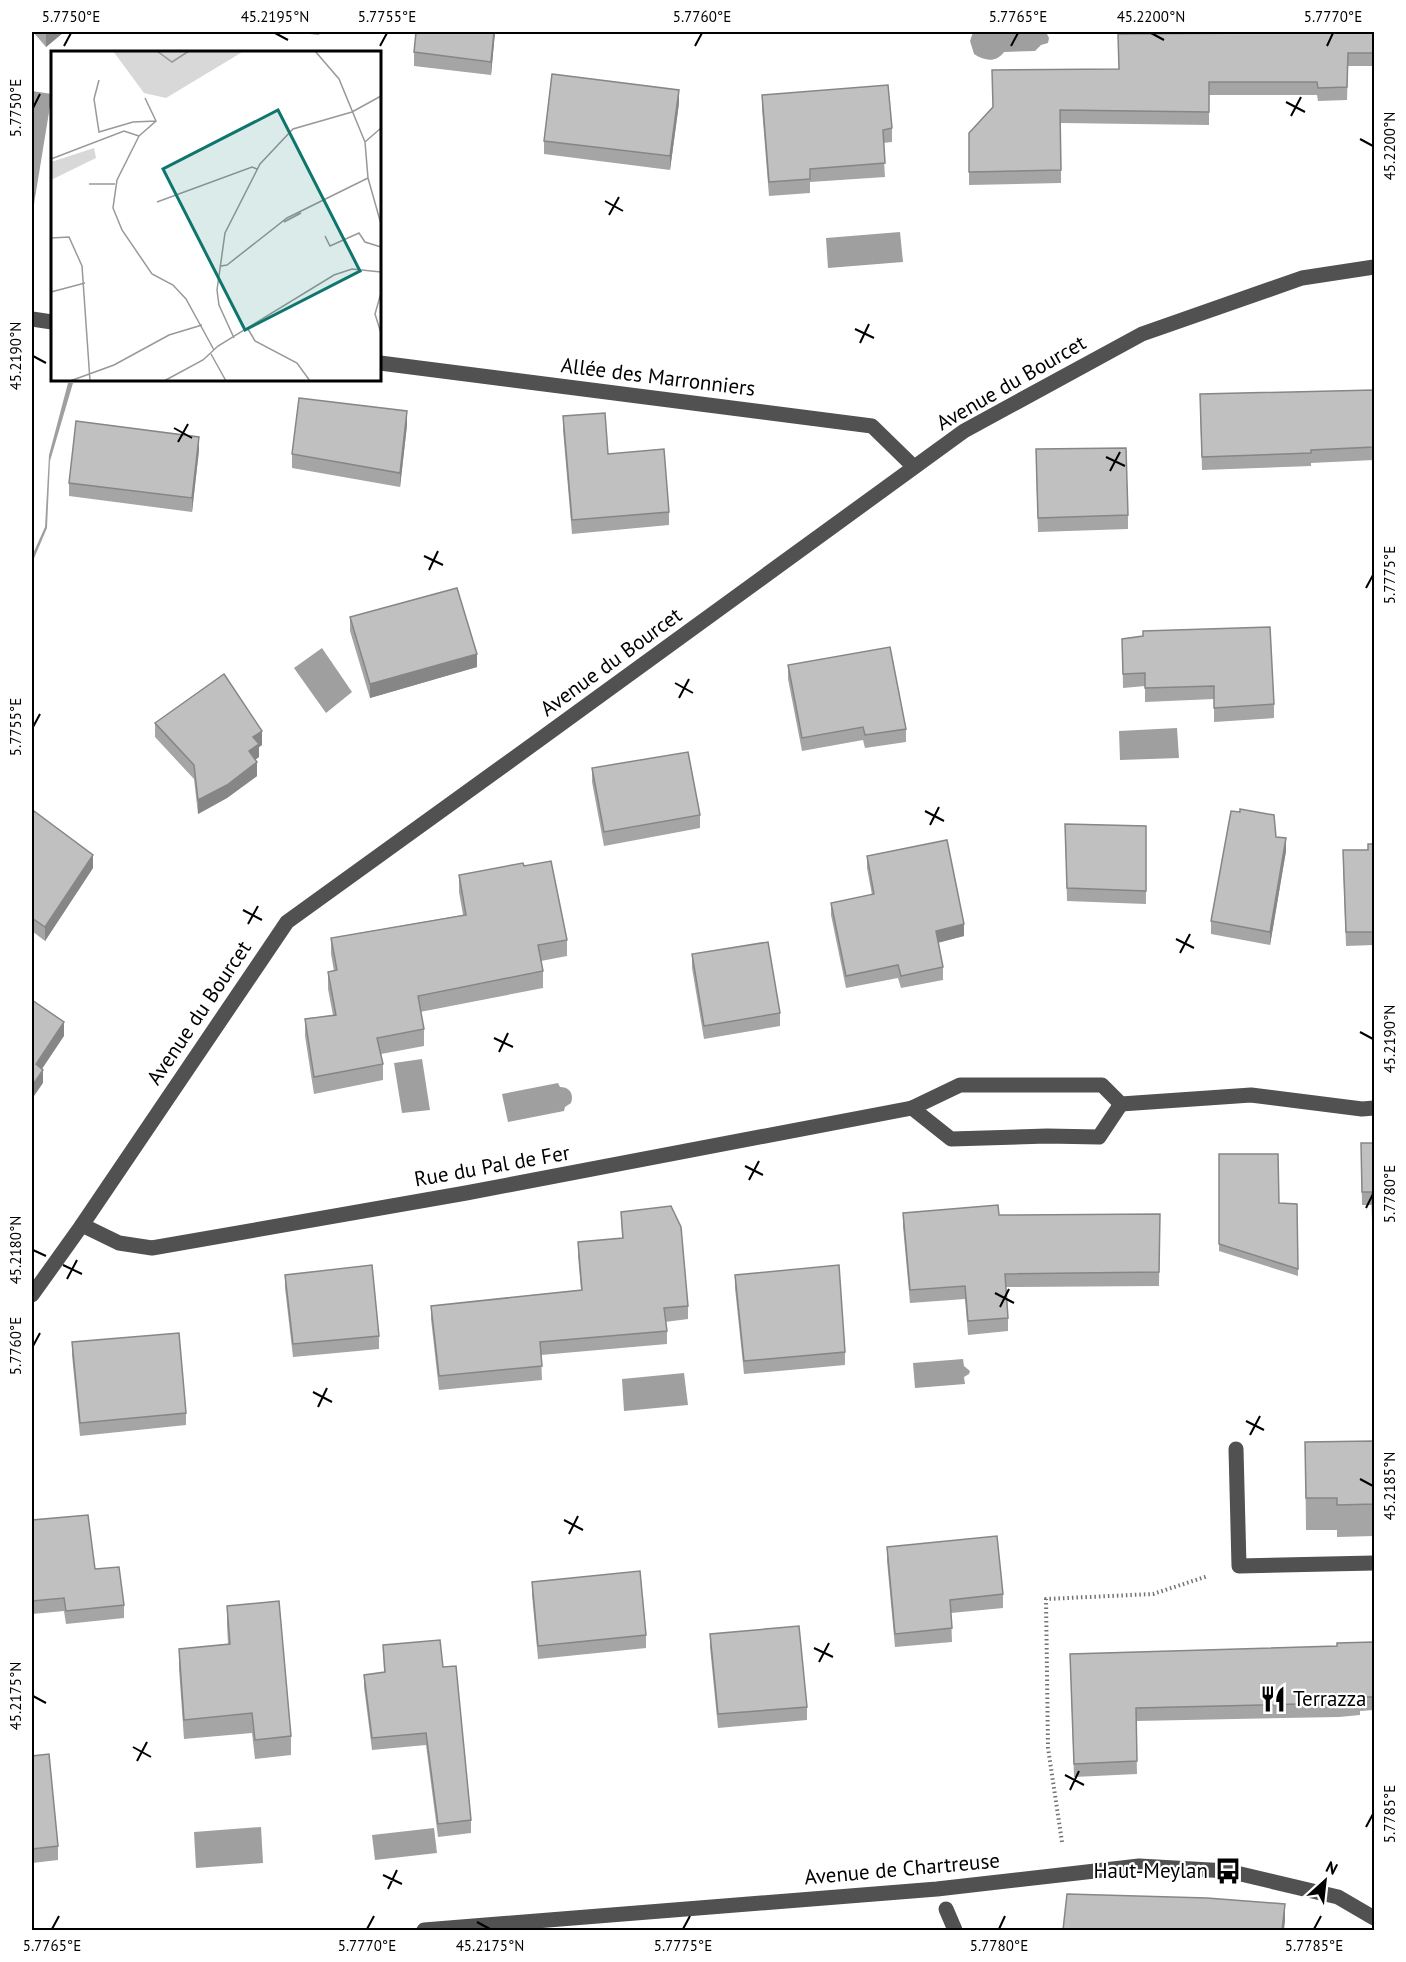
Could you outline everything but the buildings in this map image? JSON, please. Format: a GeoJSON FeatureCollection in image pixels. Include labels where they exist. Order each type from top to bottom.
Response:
{"type":"FeatureCollection","features":[{"type":"Feature","properties":{"kind":"street","name":"Avenue du Bourcet"},"geometry":{"type":"LineString","coordinates":[[32,1295],[287,922],[964,430],[1142,334],[1302,278],[1374,267]]}},
{"type":"Feature","properties":{"kind":"street"},"geometry":{"type":"LineString","coordinates":[[32,319],[51,321]]}},
{"type":"Feature","properties":{"kind":"street","name":"Allée des Marronniers"},"geometry":{"type":"LineString","coordinates":[[381,363],[872,426],[914,467]]}},
{"type":"Feature","properties":{"kind":"street","name":"Rue du Pal de Fer"},"geometry":{"type":"LineString","coordinates":[[82,1224],[119,1243],[152,1248],[478,1190],[912,1108],[960,1085],[1102,1085],[1121,1104]]}},
{"type":"Feature","properties":{"kind":"street"},"geometry":{"type":"LineString","coordinates":[[912,1108],[951,1139],[1099,1137],[1121,1104],[1251,1095],[1362,1109],[1374,1108]]}},
{"type":"Feature","properties":{"kind":"street"},"geometry":{"type":"LineString","coordinates":[[1236,1449],[1239,1566],[1374,1563]]}},
{"type":"Feature","properties":{"kind":"street","name":"Avenue de Chartreuse"},"geometry":{"type":"LineString","coordinates":[[424,1930],[926,1890],[1139,1866],[1228,1871],[1338,1897],[1374,1918]]}},
{"type":"Feature","properties":{"kind":"street"},"geometry":{"type":"LineString","coordinates":[[946,1909],[955,1930]]}},
{"type":"Feature","properties":{"kind":"path"},"geometry":{"type":"LineString","coordinates":[[1063,1851],[1048,1748],[1046,1599],[1153,1594],[1239,1566]]}},
{"type":"Feature","properties":{"kind":"shaded area"},"geometry":{"type":"Polygon","coordinates":[[[973,32],[1046,32],[1049,38],[1048,43],[1041,45],[1035,51],[1004,52],[1001,56],[990,60],[974,54],[970,41],[973,32]]]}},
{"type":"Feature","properties":{"kind":"shaded area"},"geometry":{"type":"Polygon","coordinates":[[[32,91],[51,94],[51,100],[34,204],[32,204],[32,91]]]}},
{"type":"Feature","properties":{"kind":"shaded area"},"geometry":{"type":"Polygon","coordinates":[[[900,232],[903,262],[828,268],[826,238],[900,232]]]}},
{"type":"Feature","properties":{"kind":"shaded area"},"geometry":{"type":"Polygon","coordinates":[[[68,383],[73,383],[50,461],[47,528],[32,563],[32,556],[45,527],[49,455],[68,383]]]}},
{"type":"Feature","properties":{"kind":"shaded area"},"geometry":{"type":"Polygon","coordinates":[[[322,648],[352,692],[326,713],[294,668],[322,648]]]}},
{"type":"Feature","properties":{"kind":"shaded area"},"geometry":{"type":"Polygon","coordinates":[[[1177,728],[1179,758],[1120,760],[1119,731],[1177,728]]]}},
{"type":"Feature","properties":{"kind":"shaded area"},"geometry":{"type":"Polygon","coordinates":[[[422,1059],[430,1110],[402,1113],[394,1063],[422,1059]]]}},
{"type":"Feature","properties":{"kind":"shaded area"},"geometry":{"type":"Polygon","coordinates":[[[558,1083],[571,1094],[571,1103],[565,1107],[564,1111],[508,1122],[502,1094],[558,1083]]]}},
{"type":"Feature","properties":{"kind":"shaded area"},"geometry":{"type":"Polygon","coordinates":[[[963,1359],[964,1366],[970,1371],[964,1377],[965,1384],[915,1388],[913,1363],[963,1359]]]}},
{"type":"Feature","properties":{"kind":"shaded area"},"geometry":{"type":"Polygon","coordinates":[[[684,1373],[688,1405],[624,1411],[622,1379],[684,1373]]]}},
{"type":"Feature","properties":{"kind":"shaded area"},"geometry":{"type":"Polygon","coordinates":[[[261,1827],[263,1863],[196,1868],[194,1832],[261,1827]]]}},
{"type":"Feature","properties":{"kind":"shaded area"},"geometry":{"type":"Polygon","coordinates":[[[434,1828],[437,1853],[375,1860],[372,1835],[434,1828]]]}},
{"type":"Feature","properties":{"kind":"place","name":"Terrazza"},"geometry":{"type":"Point","coordinates":[1273,1699]}},
{"type":"Feature","properties":{"kind":"place","name":"Haut-Meylan"},"geometry":{"type":"Point","coordinates":[1228,1871]}}]}
